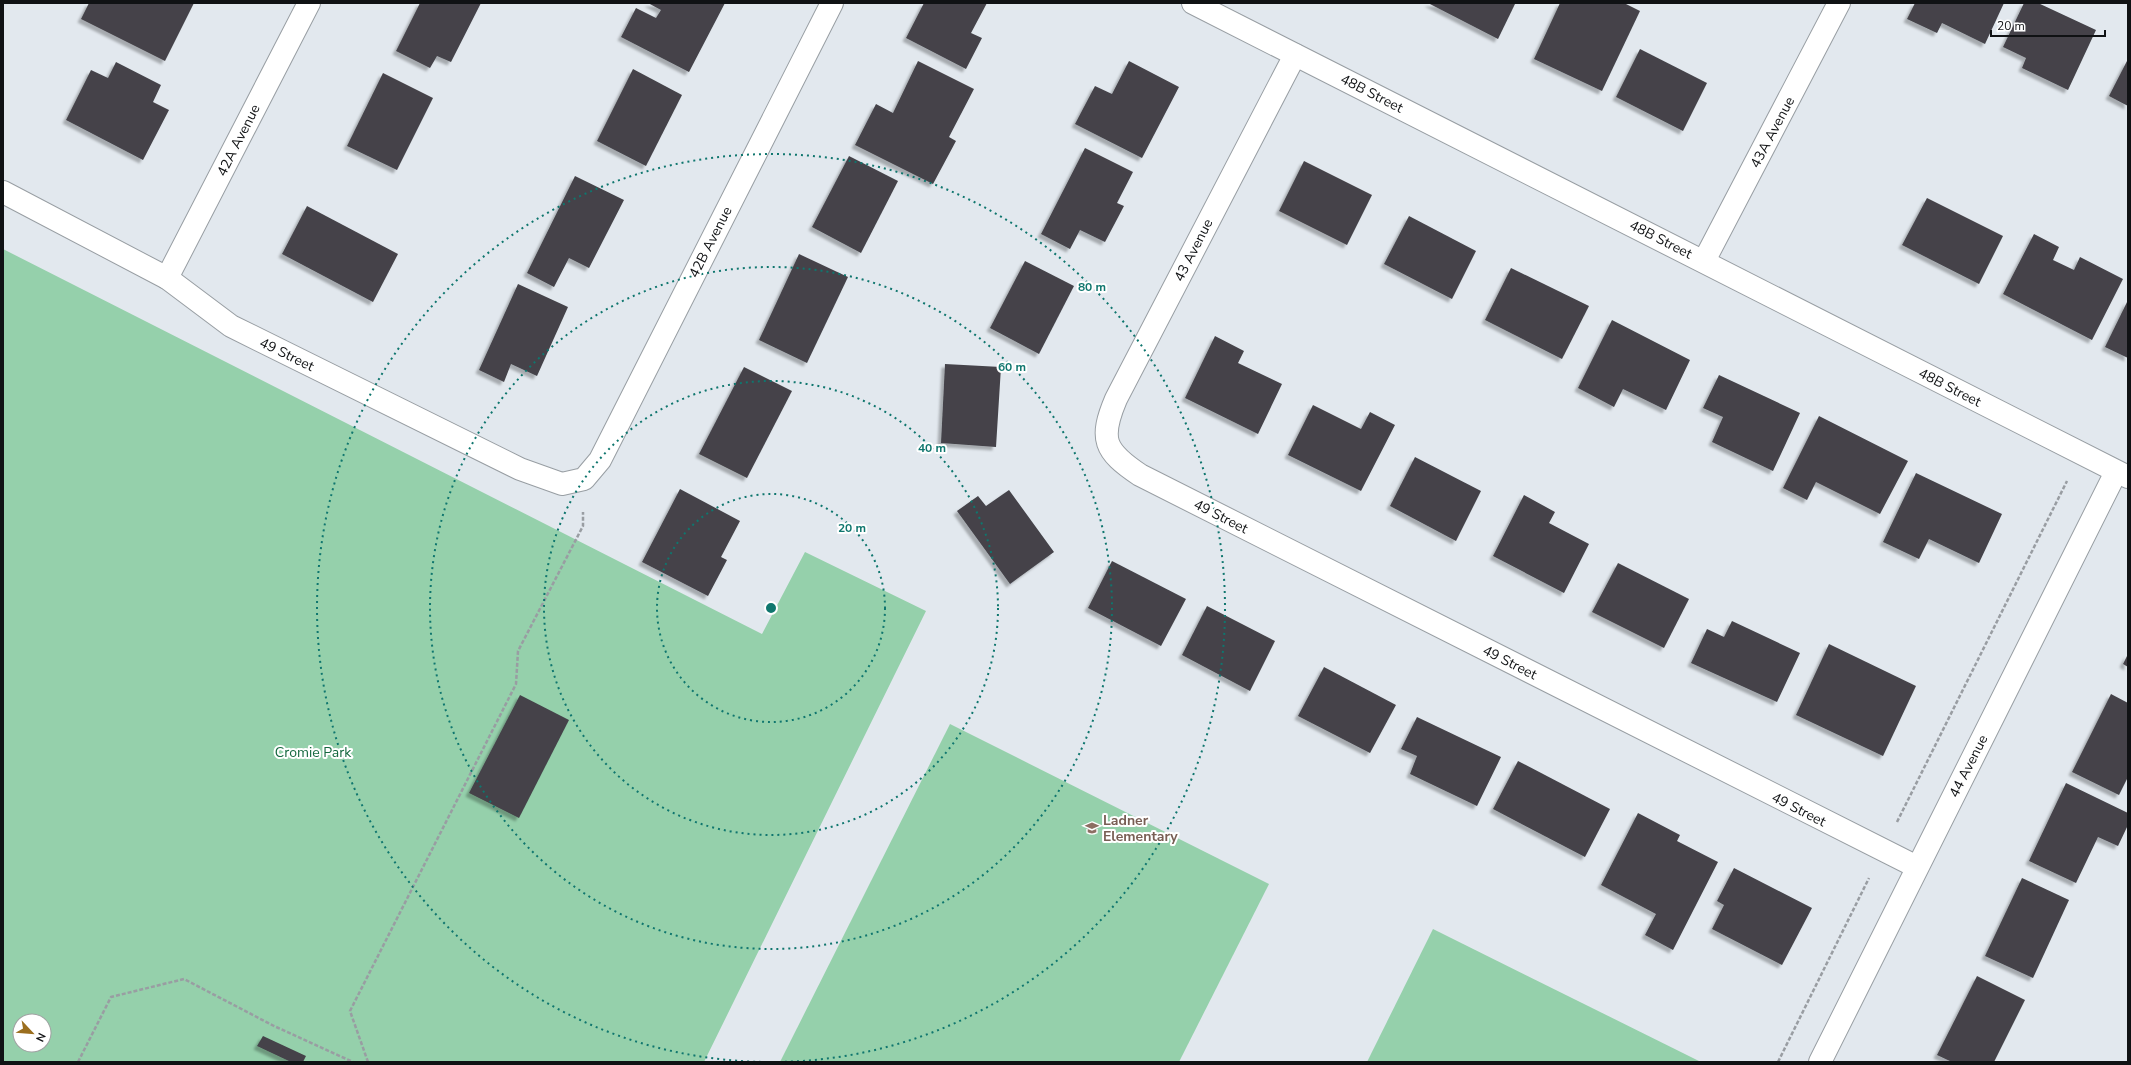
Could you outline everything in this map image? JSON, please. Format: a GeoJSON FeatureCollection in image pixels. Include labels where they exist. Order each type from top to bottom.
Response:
{"type":"FeatureCollection","features":[{"type":"Feature","properties":{"kind":"street","name":"42A Avenue"},"geometry":{"type":"LineString","coordinates":[[167,278],[309,3]]}},
{"type":"Feature","properties":{"kind":"street","name":"42B Avenue"},"geometry":{"type":"LineString","coordinates":[[584,479],[600,460],[832,3]]}},
{"type":"Feature","properties":{"kind":"street","name":"48B Street"},"geometry":{"type":"LineString","coordinates":[[1193,3],[2122,474]]}},
{"type":"Feature","properties":{"kind":"street","name":"43A Avenue"},"geometry":{"type":"LineString","coordinates":[[1704,261],[1839,3]]}},
{"type":"Feature","properties":{"kind":"street","name":"43 Avenue"},"geometry":{"type":"LineString","coordinates":[[1110,448],[1105,434],[1107,419],[1116,398],[1295,54]]}},
{"type":"Feature","properties":{"kind":"street","name":"49 Street"},"geometry":{"type":"LineString","coordinates":[[3,192],[167,278],[232,326],[520,469],[562,484],[584,479]]}},
{"type":"Feature","properties":{"kind":"street","name":"49 Street"},"geometry":{"type":"LineString","coordinates":[[1110,448],[1123,464],[1140,475],[1917,867]]}},
{"type":"Feature","properties":{"kind":"street","name":"44 Avenue"},"geometry":{"type":"LineString","coordinates":[[1820,1062],[1917,867],[2122,474]]}},
{"type":"Feature","properties":{"kind":"path"},"geometry":{"type":"LineString","coordinates":[[1901,814],[2080,454]]}},
{"type":"Feature","properties":{"kind":"path"},"geometry":{"type":"LineString","coordinates":[[368,1062],[350,1011],[516,684],[518,651],[583,526],[584,479]]}},
{"type":"Feature","properties":{"kind":"path"},"geometry":{"type":"LineString","coordinates":[[1778,1062],[1866,883]]}},
{"type":"Feature","properties":{"kind":"path"},"geometry":{"type":"LineString","coordinates":[[78,1062],[111,997],[184,979],[274,1026],[353,1062]]}},
{"type":"Feature","properties":{"kind":"green space","name":"Cromie Park"},"geometry":{"type":"Polygon","coordinates":[[[3,249],[762,634],[805,552],[926,611],[704,1062],[3,1062],[3,249]]]}},
{"type":"Feature","properties":{"kind":"green space"},"geometry":{"type":"Polygon","coordinates":[[[950,724],[1269,884],[1179,1062],[780,1062],[950,724]]]}},
{"type":"Feature","properties":{"kind":"green space"},"geometry":{"type":"Polygon","coordinates":[[[1433,929],[1701,1062],[1367,1062],[1433,929]]]}},
{"type":"Feature","properties":{"kind":"building"},"geometry":{"type":"Polygon","coordinates":[[[89,3],[194,3],[165,61],[81,19],[89,3]]]}},
{"type":"Feature","properties":{"kind":"building"},"geometry":{"type":"Polygon","coordinates":[[[420,3],[481,3],[451,62],[437,56],[430,68],[396,51],[420,3]]]}},
{"type":"Feature","properties":{"kind":"building"},"geometry":{"type":"Polygon","coordinates":[[[648,3],[725,3],[689,72],[621,37],[636,8],[656,18],[661,10],[648,3]]]}},
{"type":"Feature","properties":{"kind":"building"},"geometry":{"type":"Polygon","coordinates":[[[924,3],[987,3],[971,33],[982,38],[966,69],[906,38],[924,3]]]}},
{"type":"Feature","properties":{"kind":"building"},"geometry":{"type":"Polygon","coordinates":[[[1428,3],[1513,3],[1515,4],[1498,39],[1428,3]]]}},
{"type":"Feature","properties":{"kind":"building"},"geometry":{"type":"Polygon","coordinates":[[[1560,3],[1624,3],[1640,11],[1602,91],[1534,59],[1560,3]]]}},
{"type":"Feature","properties":{"kind":"building"},"geometry":{"type":"Polygon","coordinates":[[[1915,3],[2004,3],[1985,44],[1942,23],[1937,33],[1907,19],[1915,3]]]}},
{"type":"Feature","properties":{"kind":"building"},"geometry":{"type":"Polygon","coordinates":[[[2024,3],[2038,3],[2096,30],[2068,90],[2022,68],[2026,58],[2003,47],[2024,3]]]}},
{"type":"Feature","properties":{"kind":"building"},"geometry":{"type":"Polygon","coordinates":[[[1640,49],[1707,83],[1683,131],[1616,97],[1640,49]]]}},
{"type":"Feature","properties":{"kind":"building"},"geometry":{"type":"Polygon","coordinates":[[[2128,59],[2128,106],[2109,96],[2128,59]]]}},
{"type":"Feature","properties":{"kind":"building"},"geometry":{"type":"Polygon","coordinates":[[[918,61],[974,89],[949,137],[956,141],[933,184],[855,145],[876,104],[893,113],[918,61]]]}},
{"type":"Feature","properties":{"kind":"building"},"geometry":{"type":"Polygon","coordinates":[[[1129,61],[1179,87],[1142,158],[1075,124],[1095,86],[1112,94],[1129,61]]]}},
{"type":"Feature","properties":{"kind":"building"},"geometry":{"type":"Polygon","coordinates":[[[116,62],[161,85],[153,102],[169,110],[143,160],[66,120],[91,70],[108,78],[116,62]]]}},
{"type":"Feature","properties":{"kind":"building"},"geometry":{"type":"Polygon","coordinates":[[[633,69],[682,95],[646,166],[597,141],[633,69]]]}},
{"type":"Feature","properties":{"kind":"building"},"geometry":{"type":"Polygon","coordinates":[[[383,73],[433,98],[397,170],[347,146],[383,73]]]}},
{"type":"Feature","properties":{"kind":"building"},"geometry":{"type":"Polygon","coordinates":[[[1085,148],[1133,172],[1117,203],[1124,206],[1105,242],[1080,230],[1070,249],[1041,234],[1085,148]]]}},
{"type":"Feature","properties":{"kind":"building"},"geometry":{"type":"Polygon","coordinates":[[[849,156],[898,181],[861,253],[812,227],[849,156]]]}},
{"type":"Feature","properties":{"kind":"building"},"geometry":{"type":"Polygon","coordinates":[[[1304,161],[1372,195],[1347,245],[1279,211],[1304,161]]]}},
{"type":"Feature","properties":{"kind":"building"},"geometry":{"type":"Polygon","coordinates":[[[575,176],[624,200],[589,268],[569,258],[554,287],[527,273],[575,176]]]}},
{"type":"Feature","properties":{"kind":"building"},"geometry":{"type":"Polygon","coordinates":[[[1927,198],[2003,236],[1979,284],[1902,245],[1927,198]]]}},
{"type":"Feature","properties":{"kind":"building"},"geometry":{"type":"Polygon","coordinates":[[[307,206],[398,254],[373,302],[282,254],[307,206]]]}},
{"type":"Feature","properties":{"kind":"building"},"geometry":{"type":"Polygon","coordinates":[[[1409,216],[1476,251],[1452,299],[1384,264],[1409,216]]]}},
{"type":"Feature","properties":{"kind":"building"},"geometry":{"type":"Polygon","coordinates":[[[2034,234],[2059,247],[2053,260],[2074,270],[2080,257],[2123,279],[2092,340],[2003,294],[2034,234]]]}},
{"type":"Feature","properties":{"kind":"building"},"geometry":{"type":"Polygon","coordinates":[[[799,254],[848,277],[807,363],[759,340],[799,254]]]}},
{"type":"Feature","properties":{"kind":"building"},"geometry":{"type":"Polygon","coordinates":[[[1025,261],[1074,286],[1039,354],[990,328],[1025,261]]]}},
{"type":"Feature","properties":{"kind":"building"},"geometry":{"type":"Polygon","coordinates":[[[1511,268],[1589,306],[1562,359],[1485,320],[1511,268]]]}},
{"type":"Feature","properties":{"kind":"building"},"geometry":{"type":"Polygon","coordinates":[[[518,284],[568,307],[537,376],[511,364],[504,382],[479,370],[518,284]]]}},
{"type":"Feature","properties":{"kind":"building"},"geometry":{"type":"Polygon","coordinates":[[[2128,300],[2128,358],[2105,347],[2128,300]]]}},
{"type":"Feature","properties":{"kind":"building"},"geometry":{"type":"Polygon","coordinates":[[[1612,320],[1690,360],[1666,410],[1623,389],[1614,407],[1578,388],[1612,320]]]}},
{"type":"Feature","properties":{"kind":"building"},"geometry":{"type":"Polygon","coordinates":[[[1215,336],[1244,351],[1238,363],[1282,384],[1258,434],[1185,398],[1215,336]]]}},
{"type":"Feature","properties":{"kind":"building"},"geometry":{"type":"Polygon","coordinates":[[[945,364],[1001,367],[996,447],[941,443],[945,364]]]}},
{"type":"Feature","properties":{"kind":"building"},"geometry":{"type":"Polygon","coordinates":[[[744,367],[792,391],[747,478],[699,454],[744,367]]]}},
{"type":"Feature","properties":{"kind":"building"},"geometry":{"type":"Polygon","coordinates":[[[1719,375],[1800,413],[1773,471],[1712,442],[1723,417],[1703,408],[1719,375]]]}},
{"type":"Feature","properties":{"kind":"building"},"geometry":{"type":"Polygon","coordinates":[[[1313,405],[1361,429],[1370,412],[1395,425],[1361,491],[1288,455],[1313,405]]]}},
{"type":"Feature","properties":{"kind":"building"},"geometry":{"type":"Polygon","coordinates":[[[1819,416],[1908,461],[1880,514],[1816,482],[1807,500],[1783,488],[1819,416]]]}},
{"type":"Feature","properties":{"kind":"building"},"geometry":{"type":"Polygon","coordinates":[[[1415,457],[1481,491],[1456,541],[1390,506],[1415,457]]]}},
{"type":"Feature","properties":{"kind":"building"},"geometry":{"type":"Polygon","coordinates":[[[1916,473],[2002,514],[1979,563],[1929,539],[1919,559],[1883,542],[1916,473]]]}},
{"type":"Feature","properties":{"kind":"building"},"geometry":{"type":"Polygon","coordinates":[[[680,489],[740,521],[721,557],[727,560],[708,596],[642,562],[680,489]]]}},
{"type":"Feature","properties":{"kind":"building"},"geometry":{"type":"Polygon","coordinates":[[[1009,490],[1054,552],[1010,584],[957,511],[978,496],[986,506],[1009,490]]]}},
{"type":"Feature","properties":{"kind":"building"},"geometry":{"type":"Polygon","coordinates":[[[1524,495],[1555,512],[1549,523],[1589,544],[1564,593],[1493,556],[1524,495]]]}},
{"type":"Feature","properties":{"kind":"building"},"geometry":{"type":"Polygon","coordinates":[[[1112,561],[1186,599],[1161,646],[1088,608],[1112,561]]]}},
{"type":"Feature","properties":{"kind":"building"},"geometry":{"type":"Polygon","coordinates":[[[1618,563],[1689,599],[1664,648],[1592,612],[1618,563]]]}},
{"type":"Feature","properties":{"kind":"building"},"geometry":{"type":"Polygon","coordinates":[[[1207,606],[1275,641],[1250,691],[1182,655],[1207,606]]]}},
{"type":"Feature","properties":{"kind":"building"},"geometry":{"type":"Polygon","coordinates":[[[1732,621],[1800,653],[1777,702],[1691,663],[1707,629],[1724,637],[1732,621]]]}},
{"type":"Feature","properties":{"kind":"building"},"geometry":{"type":"Polygon","coordinates":[[[1829,644],[1916,686],[1883,756],[1796,715],[1829,644]]]}},
{"type":"Feature","properties":{"kind":"building"},"geometry":{"type":"Polygon","coordinates":[[[2128,654],[2128,667],[2123,664],[2128,654]]]}},
{"type":"Feature","properties":{"kind":"building"},"geometry":{"type":"Polygon","coordinates":[[[1324,667],[1396,705],[1370,753],[1298,716],[1324,667]]]}},
{"type":"Feature","properties":{"kind":"building"},"geometry":{"type":"Polygon","coordinates":[[[2111,694],[2128,703],[2128,777],[2119,795],[2072,772],[2111,694]]]}},
{"type":"Feature","properties":{"kind":"building"},"geometry":{"type":"Polygon","coordinates":[[[520,695],[569,720],[519,818],[469,793],[520,695]]]}},
{"type":"Feature","properties":{"kind":"building"},"geometry":{"type":"Polygon","coordinates":[[[1417,717],[1501,757],[1477,806],[1410,774],[1417,756],[1401,749],[1417,717]]]}},
{"type":"Feature","properties":{"kind":"building"},"geometry":{"type":"Polygon","coordinates":[[[1518,761],[1610,809],[1585,857],[1493,809],[1518,761]]]}},
{"type":"Feature","properties":{"kind":"building"},"geometry":{"type":"Polygon","coordinates":[[[2066,783],[2128,813],[2128,825],[2118,846],[2098,837],[2076,883],[2029,861],[2066,783]]]}},
{"type":"Feature","properties":{"kind":"building"},"geometry":{"type":"Polygon","coordinates":[[[1638,813],[1680,835],[1677,841],[1718,862],[1673,950],[1645,935],[1656,914],[1601,885],[1638,813]]]}},
{"type":"Feature","properties":{"kind":"building"},"geometry":{"type":"Polygon","coordinates":[[[1734,868],[1812,908],[1782,965],[1712,929],[1724,905],[1717,901],[1734,868]]]}},
{"type":"Feature","properties":{"kind":"building"},"geometry":{"type":"Polygon","coordinates":[[[2022,878],[2069,900],[2033,978],[1985,956],[2022,878]]]}},
{"type":"Feature","properties":{"kind":"building"},"geometry":{"type":"Polygon","coordinates":[[[1977,976],[2025,1000],[1994,1062],[1952,1062],[1937,1055],[1977,976]]]}},
{"type":"Feature","properties":{"kind":"building"},"geometry":{"type":"Polygon","coordinates":[[[263,1036],[306,1056],[303,1062],[291,1062],[257,1046],[263,1036]]]}},
{"type":"Feature","properties":{"kind":"place","name":"Ladner Elementary"},"geometry":{"type":"Point","coordinates":[1092,828]}}]}
